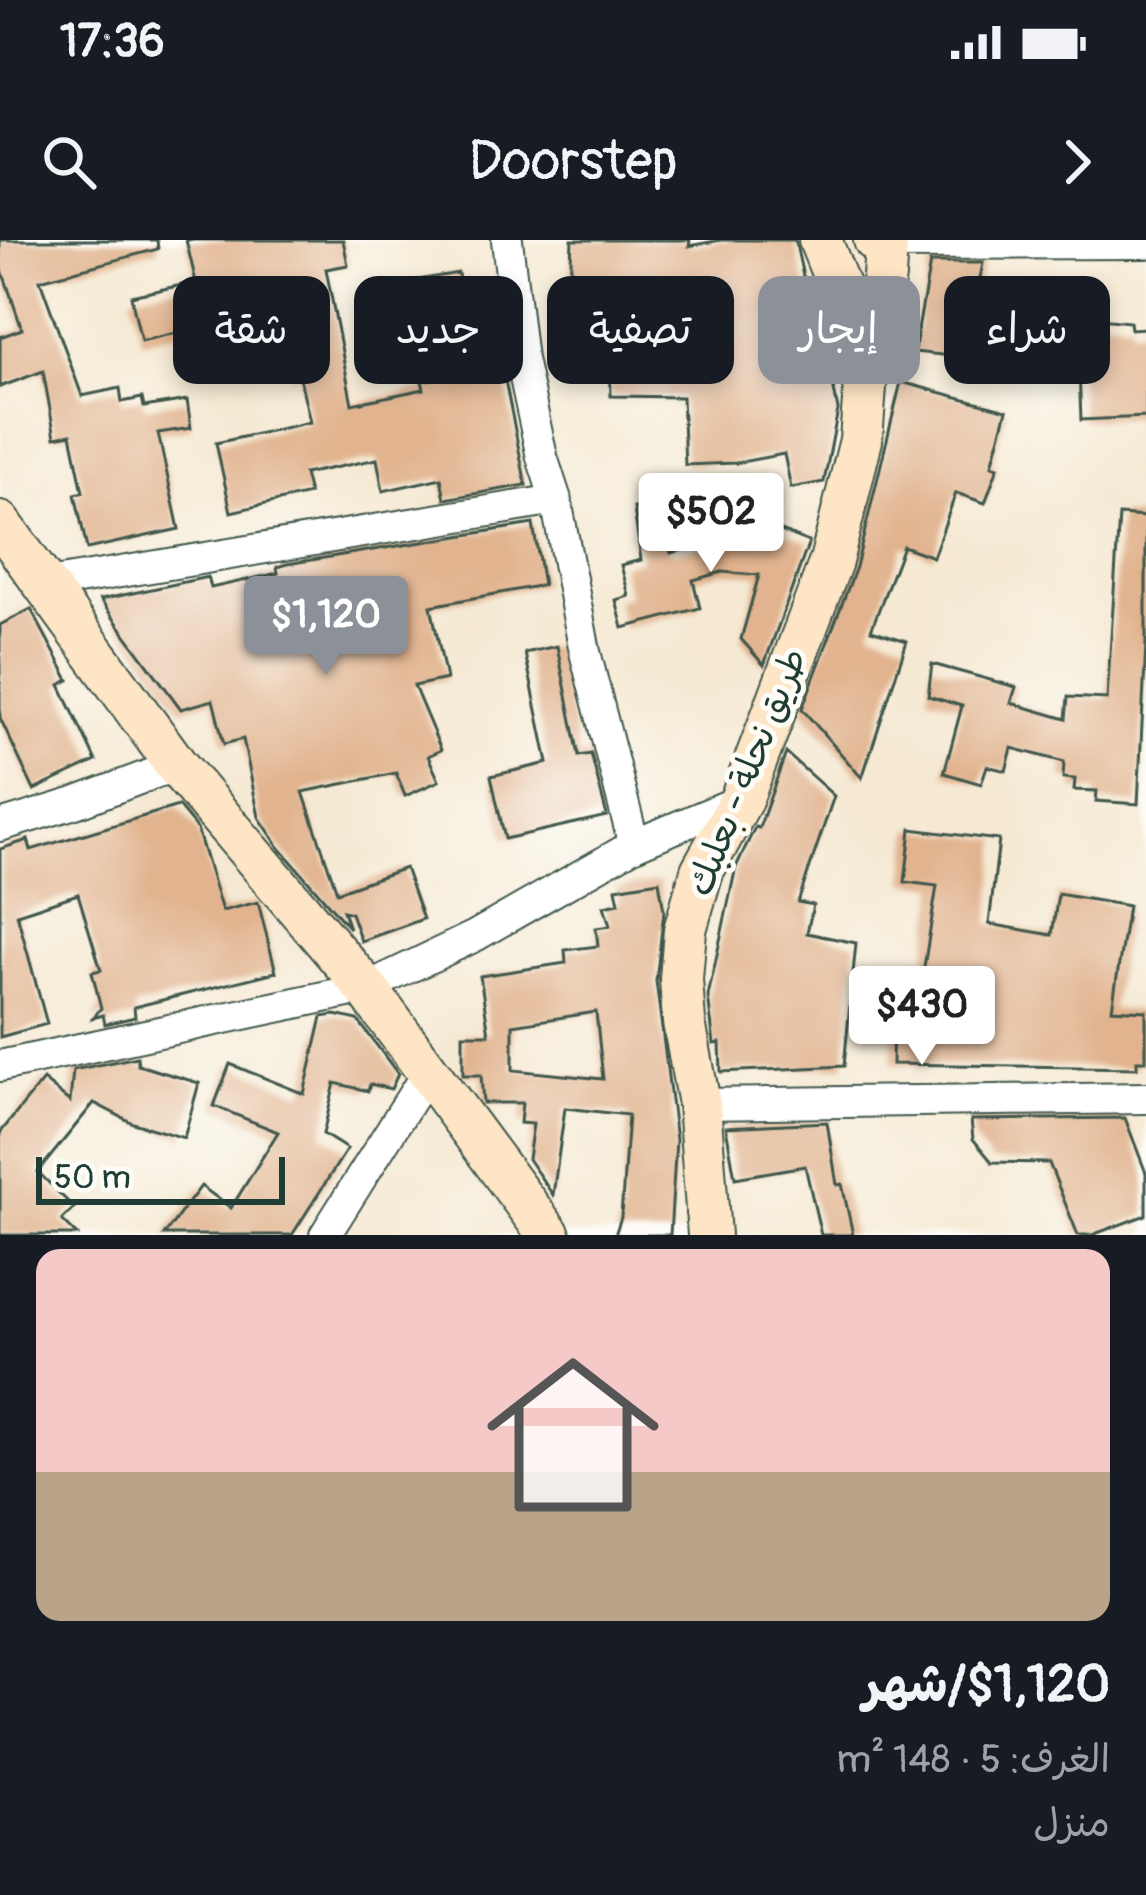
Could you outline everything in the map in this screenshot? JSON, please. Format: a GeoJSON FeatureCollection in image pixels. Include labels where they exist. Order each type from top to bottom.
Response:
{"type":"FeatureCollection","features":[{"type":"Feature","properties":{"kind":"street"},"geometry":{"type":"LineString","coordinates":[[507,240],[521,359],[556,500],[585,652],[634,845]]}},
{"type":"Feature","properties":{"kind":"street"},"geometry":{"type":"LineString","coordinates":[[820,240],[834,276]]}},
{"type":"Feature","properties":{"kind":"street"},"geometry":{"type":"LineString","coordinates":[[880,242],[1146,243]]}},
{"type":"Feature","properties":{"kind":"street","name":"طريق نحلة - بعلبك"},"geometry":{"type":"LineString","coordinates":[[880,242],[884,276]]}},
{"type":"Feature","properties":{"kind":"street","name":"طريق نحلة - بعلبك"},"geometry":{"type":"LineString","coordinates":[[709,1235],[699,1104],[684,1022],[685,930],[702,872],[741,800],[831,561],[861,440],[865,384]]}},
{"type":"Feature","properties":{"kind":"street"},"geometry":{"type":"LineString","coordinates":[[48,584],[556,500]]}},
{"type":"Feature","properties":{"kind":"street"},"geometry":{"type":"LineString","coordinates":[[0,523],[176,765],[366,988],[550,1235]]}},
{"type":"Feature","properties":{"kind":"street"},"geometry":{"type":"LineString","coordinates":[[0,826],[176,765]]}},
{"type":"Feature","properties":{"kind":"street"},"geometry":{"type":"LineString","coordinates":[[0,1066],[366,988],[476,936],[634,845],[741,800]]}},
{"type":"Feature","properties":{"kind":"street"},"geometry":{"type":"LineString","coordinates":[[325,1235],[427,1073]]}},
{"type":"Feature","properties":{"kind":"street"},"geometry":{"type":"LineString","coordinates":[[699,1104],[1146,1098]]}},
{"type":"Feature","properties":{"kind":"building"},"geometry":{"type":"Polygon","coordinates":[[[0,240],[157,240],[158,249],[40,280],[82,396],[120,388],[122,402],[142,398],[144,407],[187,400],[191,428],[158,433],[179,529],[87,549],[75,494],[83,492],[71,434],[55,437],[43,371],[0,387],[0,337],[22,329],[0,264],[0,240]]]}},
{"type":"Feature","properties":{"kind":"building"},"geometry":{"type":"Polygon","coordinates":[[[186,240],[343,240],[348,265],[326,269],[327,276],[195,276],[186,240]]]}},
{"type":"Feature","properties":{"kind":"building"},"geometry":{"type":"Polygon","coordinates":[[[572,240],[690,240],[689,246],[721,240],[795,240],[803,276],[758,276],[758,384],[833,384],[838,410],[824,482],[791,488],[784,454],[736,463],[685,465],[682,397],[611,396],[611,384],[734,384],[734,276],[570,276],[572,240]]]}},
{"type":"Feature","properties":{"kind":"building"},"geometry":{"type":"Polygon","coordinates":[[[930,263],[983,263],[980,276],[944,276],[944,355],[920,353],[920,319],[930,263]]]}},
{"type":"Feature","properties":{"kind":"building"},"geometry":{"type":"Polygon","coordinates":[[[173,287],[173,334],[141,341],[131,296],[173,287]]]}},
{"type":"Feature","properties":{"kind":"building"},"geometry":{"type":"Polygon","coordinates":[[[330,290],[352,404],[424,389],[423,384],[506,384],[526,485],[445,499],[441,478],[383,491],[377,459],[304,474],[309,494],[231,512],[216,443],[310,422],[301,384],[330,384],[330,290]]]}},
{"type":"Feature","properties":{"kind":"building"},"geometry":{"type":"Polygon","coordinates":[[[1110,320],[1130,322],[1131,329],[1146,328],[1146,417],[1081,420],[1080,384],[1110,384],[1110,320]]]}},
{"type":"Feature","properties":{"kind":"building"},"geometry":{"type":"Polygon","coordinates":[[[901,384],[1007,410],[992,465],[998,467],[985,503],[956,493],[933,557],[903,546],[871,630],[907,641],[862,778],[802,709],[856,567],[901,384]]]}},
{"type":"Feature","properties":{"kind":"building"},"geometry":{"type":"Polygon","coordinates":[[[664,504],[671,553],[737,536],[738,521],[763,524],[809,542],[764,665],[741,639],[759,575],[722,572],[693,580],[700,608],[623,628],[616,600],[629,596],[621,565],[641,560],[634,508],[664,504]]]}},
{"type":"Feature","properties":{"kind":"building"},"geometry":{"type":"Polygon","coordinates":[[[1119,515],[1146,517],[1138,804],[1096,801],[1097,791],[1074,790],[1075,779],[1063,778],[1064,762],[1012,748],[1006,771],[987,766],[981,784],[944,773],[962,706],[928,696],[932,664],[1016,687],[1011,703],[1066,719],[1068,697],[1107,699],[1119,515]]]}},
{"type":"Feature","properties":{"kind":"building"},"geometry":{"type":"Polygon","coordinates":[[[533,524],[543,585],[431,606],[446,679],[414,686],[441,750],[428,756],[439,781],[405,796],[396,773],[303,792],[337,892],[405,868],[423,919],[361,941],[351,913],[343,911],[349,928],[259,817],[243,739],[224,744],[213,700],[181,709],[100,600],[208,577],[211,588],[278,573],[277,567],[287,564],[533,524]]]}},
{"type":"Feature","properties":{"kind":"building"},"geometry":{"type":"Polygon","coordinates":[[[31,609],[69,680],[60,685],[96,761],[34,790],[0,718],[0,625],[31,609]]]}},
{"type":"Feature","properties":{"kind":"building"},"geometry":{"type":"Polygon","coordinates":[[[557,646],[579,756],[591,754],[607,816],[505,839],[491,776],[548,763],[525,653],[557,646]]]}},
{"type":"Feature","properties":{"kind":"building"},"geometry":{"type":"Polygon","coordinates":[[[786,753],[834,796],[798,902],[813,905],[807,933],[856,943],[844,1066],[721,1072],[720,1043],[714,1044],[708,996],[736,867],[755,827],[759,828],[786,753]]]}},
{"type":"Feature","properties":{"kind":"building"},"geometry":{"type":"Polygon","coordinates":[[[178,806],[197,829],[222,911],[258,902],[276,972],[134,1007],[135,1017],[105,1024],[103,1015],[93,1018],[101,1008],[92,972],[101,970],[78,894],[17,914],[47,1024],[0,1037],[0,849],[28,840],[31,850],[178,806]]]}},
{"type":"Feature","properties":{"kind":"building"},"geometry":{"type":"Polygon","coordinates":[[[911,829],[999,840],[989,924],[1052,935],[1058,894],[1128,906],[1112,1009],[1146,1011],[1146,1061],[1137,1061],[1137,1068],[892,1064],[893,1005],[918,1005],[937,886],[905,882],[911,829]]]}},
{"type":"Feature","properties":{"kind":"building"},"geometry":{"type":"Polygon","coordinates":[[[659,881],[664,911],[656,981],[676,1140],[670,1235],[615,1235],[621,1217],[628,1115],[565,1108],[553,1195],[528,1159],[533,1124],[520,1123],[522,1103],[483,1103],[481,1075],[463,1075],[463,1034],[489,1034],[480,976],[566,963],[565,950],[598,946],[596,928],[610,926],[604,906],[619,903],[616,888],[659,881]],[[596,1012],[513,1025],[513,1070],[603,1079],[596,1012]]]}},
{"type":"Feature","properties":{"kind":"building"},"geometry":{"type":"Polygon","coordinates":[[[322,1017],[358,1020],[398,1074],[391,1089],[370,1084],[368,1091],[335,1083],[323,1134],[347,1149],[292,1235],[164,1235],[201,1186],[231,1208],[278,1132],[214,1106],[230,1064],[304,1094],[322,1017]]]}},
{"type":"Feature","properties":{"kind":"building"},"geometry":{"type":"Polygon","coordinates":[[[137,1057],[138,1065],[199,1083],[184,1138],[133,1123],[94,1103],[38,1172],[74,1208],[62,1220],[77,1235],[0,1235],[0,1133],[43,1080],[70,1102],[73,1070],[137,1057]]]}},
{"type":"Feature","properties":{"kind":"building"},"geometry":{"type":"Polygon","coordinates":[[[1125,1118],[1146,1173],[1146,1215],[1092,1235],[1078,1235],[1049,1163],[992,1162],[973,1139],[971,1120],[1125,1118]]]}},
{"type":"Feature","properties":{"kind":"building"},"geometry":{"type":"Polygon","coordinates":[[[827,1122],[837,1185],[842,1184],[853,1235],[821,1235],[805,1166],[735,1178],[726,1127],[827,1122]]]}}]}
